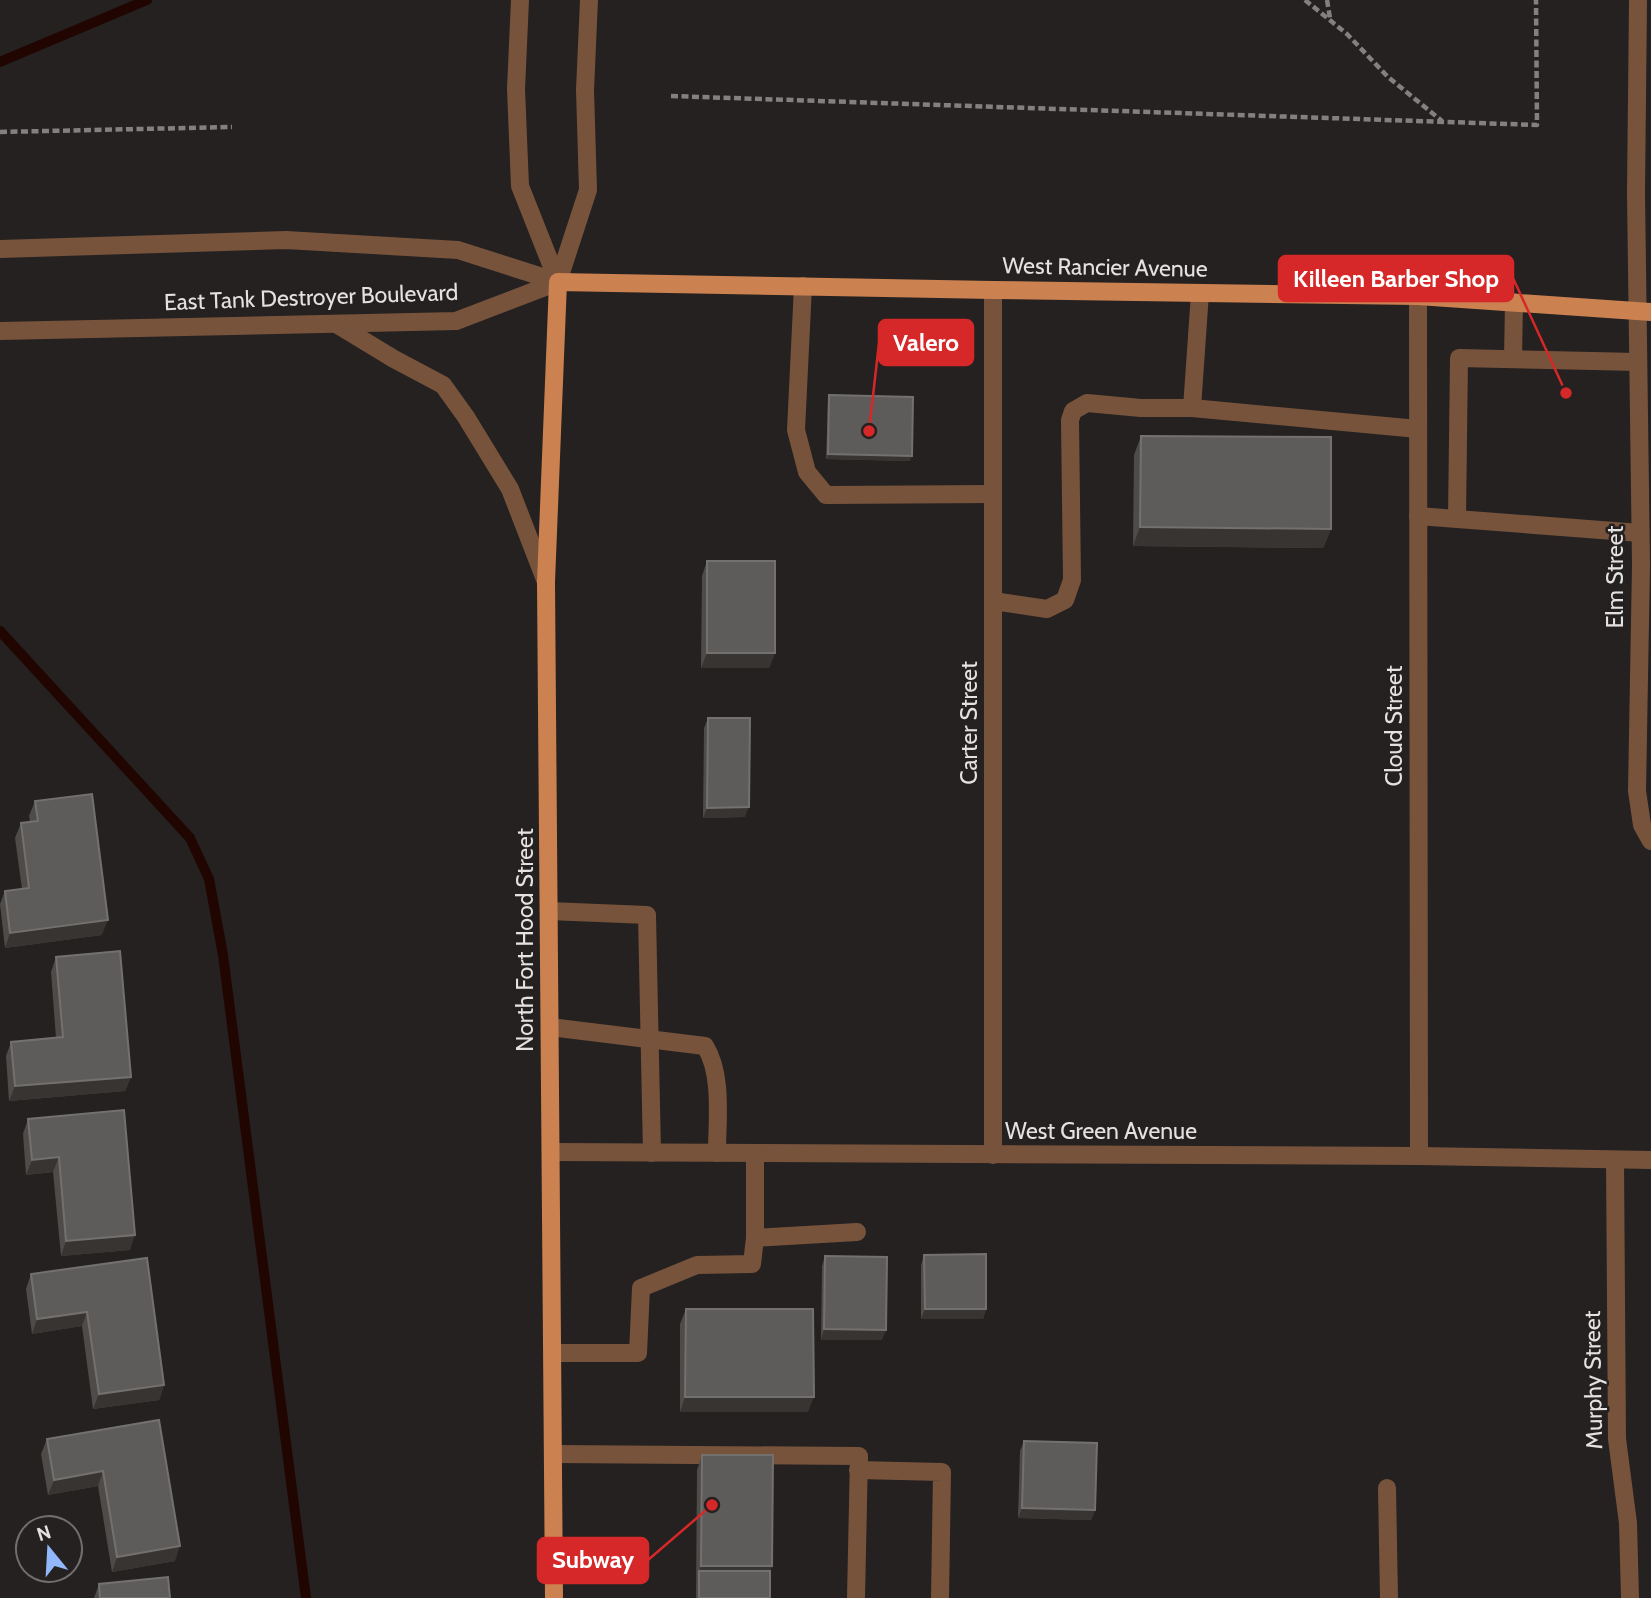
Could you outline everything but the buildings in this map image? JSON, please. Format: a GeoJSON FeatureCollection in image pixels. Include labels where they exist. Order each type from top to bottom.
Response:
{"type":"FeatureCollection","features":[{"type":"Feature","properties":{"kind":"main road","name":"West Rancier Avenue"},"geometry":{"type":"LineString","coordinates":[[558,282],[1418,296],[1644,312]]}},
{"type":"Feature","properties":{"kind":"main road","name":"North Fort Hood Street"},"geometry":{"type":"LineString","coordinates":[[554,1598],[546,582],[558,282]]}},
{"type":"Feature","properties":{"kind":"street","name":"North Fort Hood Street"},"geometry":{"type":"LineString","coordinates":[[520,0],[516,89],[520,186],[558,282]]}},
{"type":"Feature","properties":{"kind":"street","name":"North Fort Hood Street"},"geometry":{"type":"LineString","coordinates":[[558,282],[588,190],[585,90],[589,0]]}},
{"type":"Feature","properties":{"kind":"street","name":"Elm Street"},"geometry":{"type":"LineString","coordinates":[[1638,0],[1644,312],[1638,362],[1640,533],[1646,565],[1637,791],[1642,825],[1651,841]]}},
{"type":"Feature","properties":{"kind":"street","name":"East Tank Destroyer Boulevard"},"geometry":{"type":"LineString","coordinates":[[0,249],[286,240],[458,250],[558,282]]}},
{"type":"Feature","properties":{"kind":"street","name":"East Tank Destroyer Boulevard"},"geometry":{"type":"LineString","coordinates":[[0,331],[456,321],[558,282]]}},
{"type":"Feature","properties":{"kind":"street"},"geometry":{"type":"LineString","coordinates":[[803,286],[796,429],[807,472],[826,495],[993,494]]}},
{"type":"Feature","properties":{"kind":"street","name":"Carter Street"},"geometry":{"type":"LineString","coordinates":[[993,290],[993,1155]]}},
{"type":"Feature","properties":{"kind":"street"},"geometry":{"type":"LineString","coordinates":[[1192,408],[1200,293]]}},
{"type":"Feature","properties":{"kind":"street","name":"Cloud Street"},"geometry":{"type":"LineString","coordinates":[[1418,296],[1419,1156]]}},
{"type":"Feature","properties":{"kind":"street"},"geometry":{"type":"LineString","coordinates":[[1513,359],[1514,302]]}},
{"type":"Feature","properties":{"kind":"street"},"geometry":{"type":"LineString","coordinates":[[338,324],[394,359],[443,385],[510,489],[546,582]]}},
{"type":"Feature","properties":{"kind":"street"},"geometry":{"type":"LineString","coordinates":[[1457,519],[1459,358],[1638,362]]}},
{"type":"Feature","properties":{"kind":"street"},"geometry":{"type":"LineString","coordinates":[[993,601],[1047,609],[1065,600],[1072,580],[1070,419],[1073,411],[1087,403],[1141,408],[1192,408],[1418,429]]}},
{"type":"Feature","properties":{"kind":"street"},"geometry":{"type":"LineString","coordinates":[[1418,516],[1640,533]]}},
{"type":"Feature","properties":{"kind":"street"},"geometry":{"type":"LineString","coordinates":[[549,911],[647,915],[652,1153]]}},
{"type":"Feature","properties":{"kind":"street"},"geometry":{"type":"LineString","coordinates":[[550,1027],[705,1046],[717,1085],[717,1153]]}},
{"type":"Feature","properties":{"kind":"street","name":"West Green Avenue"},"geometry":{"type":"LineString","coordinates":[[551,1152],[1419,1156],[1651,1160]]}},
{"type":"Feature","properties":{"kind":"street"},"geometry":{"type":"LineString","coordinates":[[553,1353],[638,1353],[641,1289],[698,1265],[752,1264],[755,1238],[755,1154]]}},
{"type":"Feature","properties":{"kind":"street","name":"Murphy Street"},"geometry":{"type":"LineString","coordinates":[[1615,1160],[1617,1439],[1628,1522],[1630,1598]]}},
{"type":"Feature","properties":{"kind":"street"},"geometry":{"type":"LineString","coordinates":[[755,1238],[857,1232]]}},
{"type":"Feature","properties":{"kind":"street"},"geometry":{"type":"LineString","coordinates":[[554,1454],[859,1456],[856,1598]]}},
{"type":"Feature","properties":{"kind":"street"},"geometry":{"type":"LineString","coordinates":[[858,1471],[942,1472],[940,1598]]}},
{"type":"Feature","properties":{"kind":"street"},"geometry":{"type":"LineString","coordinates":[[1387,1488],[1389,1598]]}},
{"type":"Feature","properties":{"kind":"path"},"geometry":{"type":"LineString","coordinates":[[1305,0],[1347,34],[1388,77],[1443,122]]}},
{"type":"Feature","properties":{"kind":"path"},"geometry":{"type":"LineString","coordinates":[[1327,0],[1330,19]]}},
{"type":"Feature","properties":{"kind":"path"},"geometry":{"type":"LineString","coordinates":[[671,96],[1537,125],[1536,0]]}},
{"type":"Feature","properties":{"kind":"path"},"geometry":{"type":"LineString","coordinates":[[0,132],[232,127]]}},
{"type":"Feature","properties":{"kind":"waterway"},"geometry":{"type":"LineString","coordinates":[[0,62],[147,0]]}},
{"type":"Feature","properties":{"kind":"waterway"},"geometry":{"type":"LineString","coordinates":[[0,631],[190,838],[209,879],[223,955],[306,1598]]}},
{"type":"Feature","properties":{"kind":"place","name":"Killeen Barber Shop"},"geometry":{"type":"Point","coordinates":[1566,393]}},
{"type":"Feature","properties":{"kind":"place","name":"Valero"},"geometry":{"type":"Point","coordinates":[869,431]}},
{"type":"Feature","properties":{"kind":"place","name":"Subway"},"geometry":{"type":"Point","coordinates":[712,1505]}}]}
